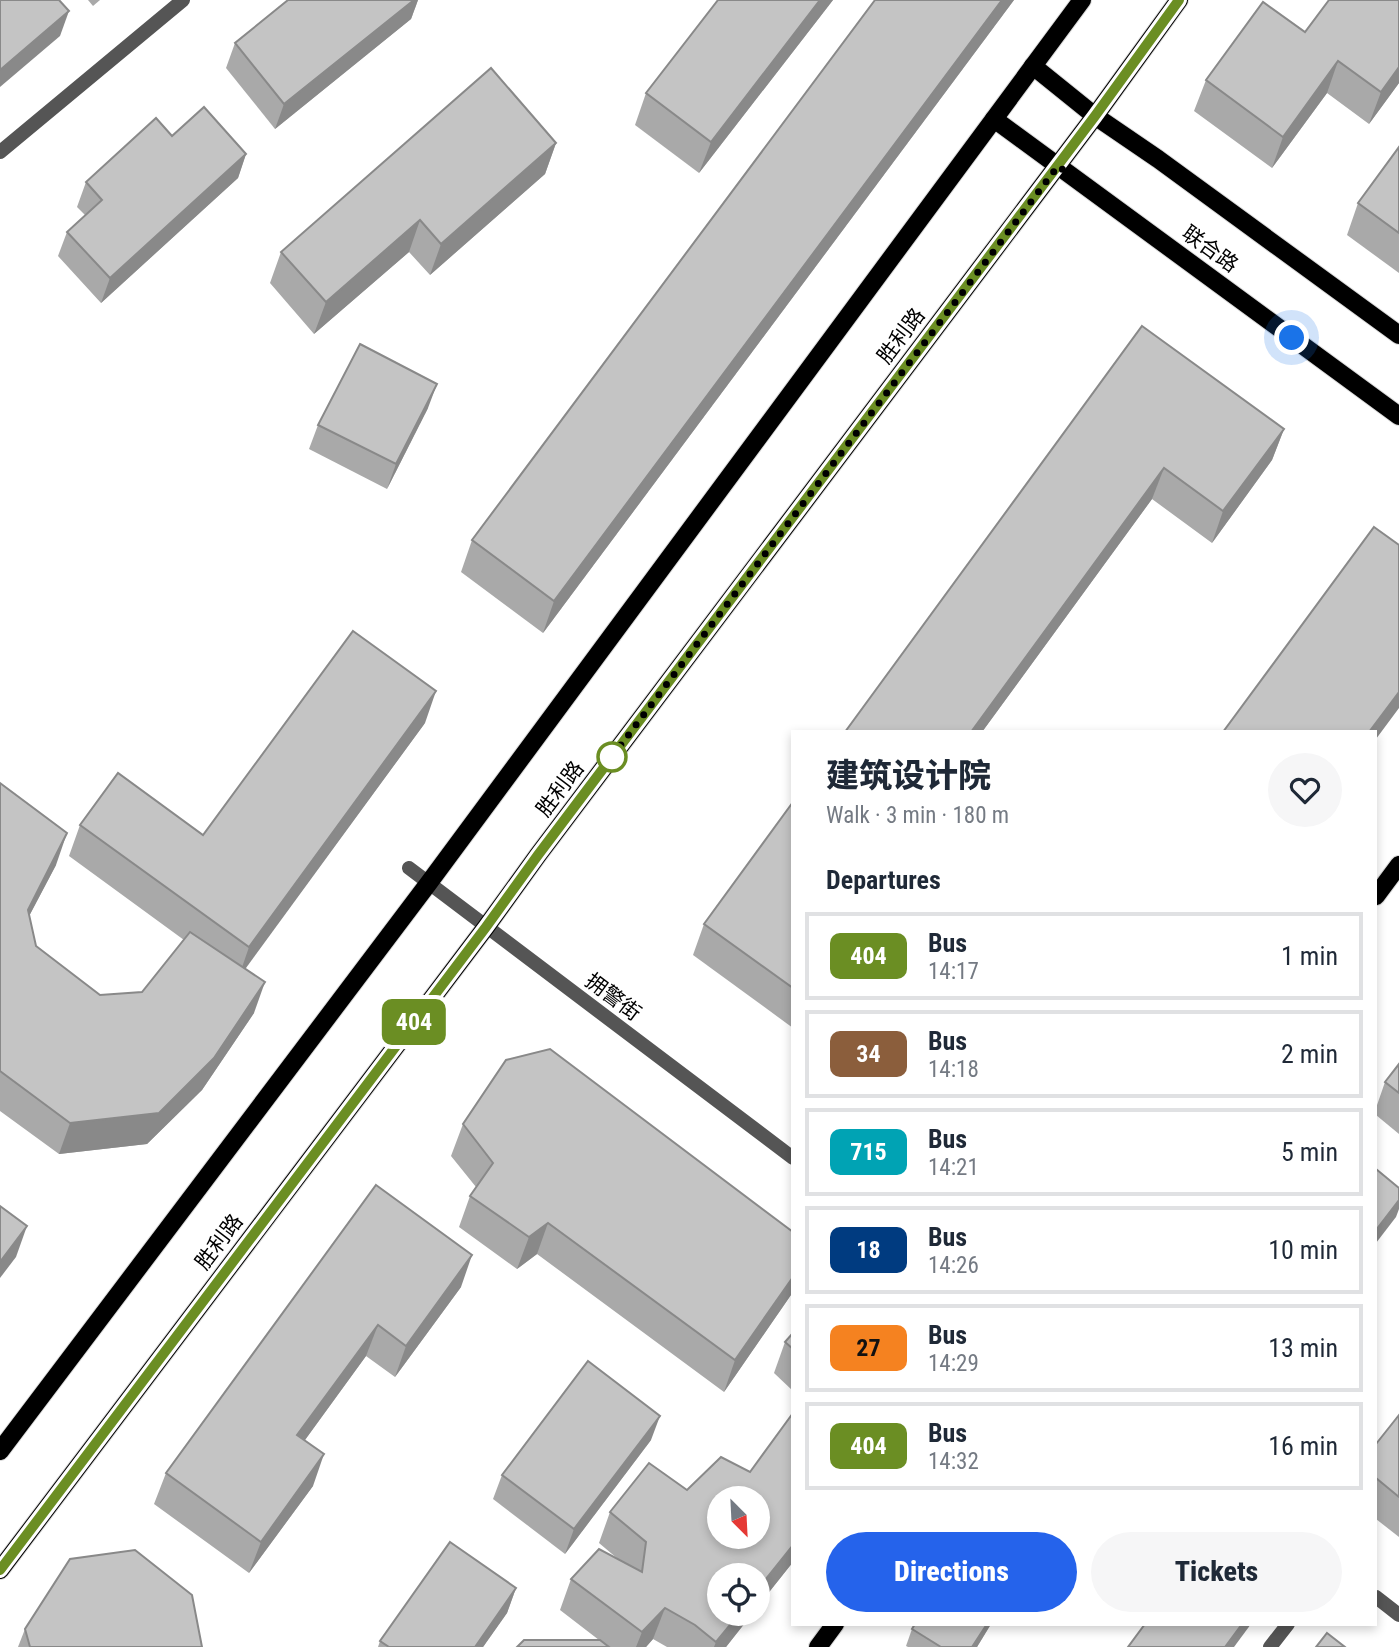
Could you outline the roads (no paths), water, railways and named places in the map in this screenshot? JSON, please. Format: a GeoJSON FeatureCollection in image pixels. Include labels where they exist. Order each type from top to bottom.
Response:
{"type":"FeatureCollection","features":[{"type":"Feature","properties":{"kind":"main road"},"geometry":{"type":"LineString","coordinates":[[0,1451],[428,884],[1082,0]]}},
{"type":"Feature","properties":{"kind":"main road","name":"胜利路"},"geometry":{"type":"LineString","coordinates":[[0,1570],[1058,166],[1179,0]]}},
{"type":"Feature","properties":{"kind":"main road","name":"联合路"},"geometry":{"type":"LineString","coordinates":[[1033,66],[1095,116],[1399,335]]}},
{"type":"Feature","properties":{"kind":"main road","name":"联合路"},"geometry":{"type":"LineString","coordinates":[[994,119],[1399,416]]}},
{"type":"Feature","properties":{"kind":"main road"},"geometry":{"type":"LineString","coordinates":[[1377,894],[1399,864]]}},
{"type":"Feature","properties":{"kind":"main road"},"geometry":{"type":"LineString","coordinates":[[818,1647],[834,1626]]}},
{"type":"Feature","properties":{"kind":"street"},"geometry":{"type":"LineString","coordinates":[[0,152],[183,0]]}},
{"type":"Feature","properties":{"kind":"street","name":"拥警街"},"geometry":{"type":"LineString","coordinates":[[408,868],[791,1156]]}},
{"type":"Feature","properties":{"kind":"street"},"geometry":{"type":"LineString","coordinates":[[1377,1598],[1399,1615]]}},
{"type":"Feature","properties":{"kind":"street"},"geometry":{"type":"LineString","coordinates":[[1270,1647],[1286,1626]]}}]}
